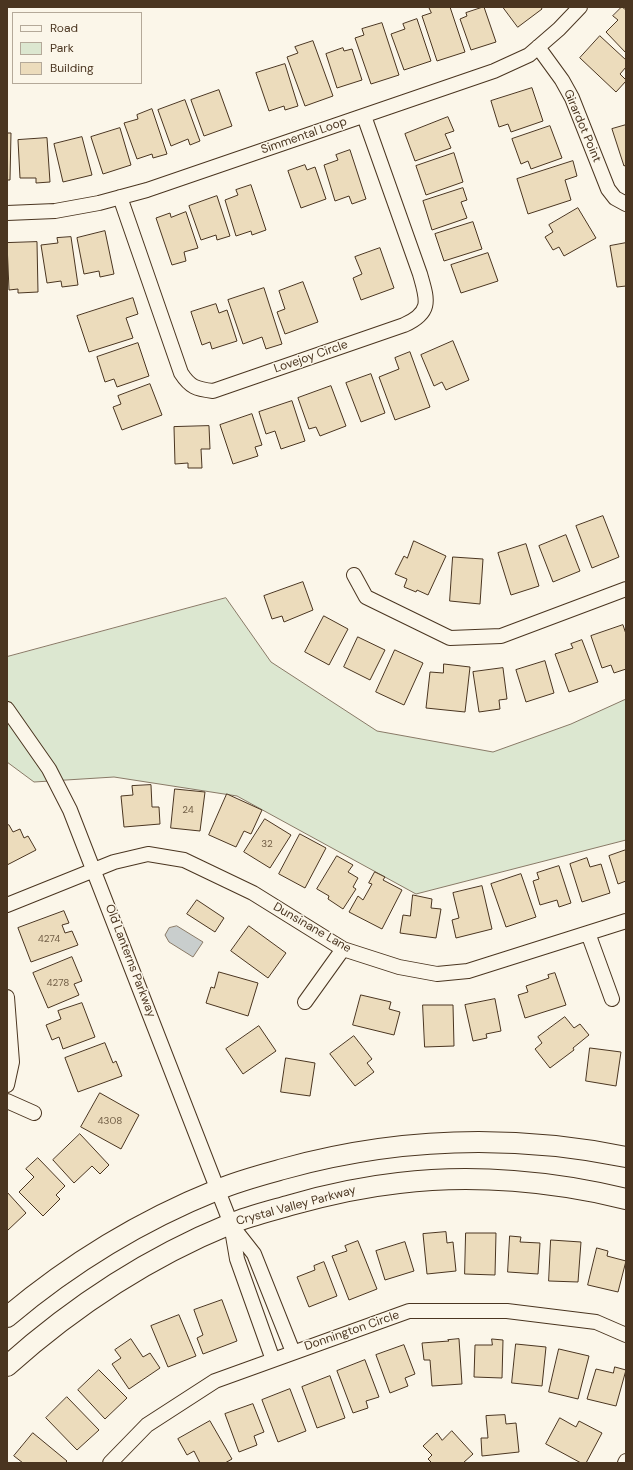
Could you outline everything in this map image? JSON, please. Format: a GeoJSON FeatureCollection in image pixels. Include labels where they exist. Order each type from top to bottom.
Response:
{"type":"FeatureCollection","features":[{"type":"Feature","properties":{"kind":"main road"},"geometry":{"type":"LineString","coordinates":[[7,1317],[43,1288],[85,1258],[128,1232],[174,1209],[218,1190],[296,1166],[354,1152],[396,1146],[434,1143],[488,1143],[562,1147],[626,1157]]}},
{"type":"Feature","properties":{"kind":"main road","name":"Crystal Valley Parkway"},"geometry":{"type":"LineString","coordinates":[[7,1366],[65,1317],[105,1289],[146,1264],[231,1224],[318,1197],[360,1188],[400,1182],[442,1180],[528,1182],[626,1199]]}},
{"type":"Feature","properties":{"kind":"street","name":"Simmental Loop"},"geometry":{"type":"LineString","coordinates":[[7,213],[55,210],[99,204],[154,187],[494,71],[529,55],[559,29],[580,7]]}},
{"type":"Feature","properties":{"kind":"street","name":"Girardot Point"},"geometry":{"type":"LineString","coordinates":[[538,47],[562,80],[572,98],[608,189],[615,198],[626,204]]}},
{"type":"Feature","properties":{"kind":"street","name":"Lovejoy Circle"},"geometry":{"type":"LineString","coordinates":[[120,197],[181,373],[188,383],[200,390],[213,391],[404,325],[415,320],[424,310],[426,297],[420,274],[364,116]]}},
{"type":"Feature","properties":{"kind":"street"},"geometry":{"type":"LineString","coordinates":[[354,575],[366,597],[450,638],[501,636],[626,589]]}},
{"type":"Feature","properties":{"kind":"street","name":"Old Lanterns Parkway"},"geometry":{"type":"LineString","coordinates":[[7,709],[49,769],[70,810],[231,1224],[237,1259],[273,1360]]}},
{"type":"Feature","properties":{"kind":"street","name":"Dunsinane Lane"},"geometry":{"type":"LineString","coordinates":[[7,905],[114,862],[148,854],[184,860],[253,893],[343,948],[399,967],[437,974],[468,971],[626,921]]}},
{"type":"Feature","properties":{"kind":"street"},"geometry":{"type":"LineString","coordinates":[[588,933],[612,999]]}},
{"type":"Feature","properties":{"kind":"street"},"geometry":{"type":"LineString","coordinates":[[306,1002],[343,948]]}},
{"type":"Feature","properties":{"kind":"street"},"geometry":{"type":"LineString","coordinates":[[7,997],[12,1062],[7,1085]]}},
{"type":"Feature","properties":{"kind":"street"},"geometry":{"type":"LineString","coordinates":[[7,1101],[34,1114]]}},
{"type":"Feature","properties":{"kind":"street","name":"Old Lanterns Parkway"},"geometry":{"type":"LineString","coordinates":[[231,1224],[254,1254],[293,1352]]}},
{"type":"Feature","properties":{"kind":"street","name":"Donnington Circle"},"geometry":{"type":"LineString","coordinates":[[110,1463],[147,1425],[215,1381],[410,1310],[515,1312],[596,1322],[626,1335]]}},
{"type":"Feature","properties":{"kind":"green space"},"geometry":{"type":"Polygon","coordinates":[[[226,598],[271,662],[377,731],[493,752],[571,724],[626,699],[626,840],[416,894],[237,796],[114,777],[34,782],[7,762],[7,657],[226,598]]]}},
{"type":"Feature","properties":{"kind":"shaded area"},"geometry":{"type":"Polygon","coordinates":[[[177,926],[203,942],[193,957],[169,942],[165,935],[169,928],[177,926]]]}},
{"type":"Feature","properties":{"kind":"building"},"geometry":{"type":"Polygon","coordinates":[[[429,7],[450,7],[465,52],[437,61],[422,16],[431,13],[429,7]]]}},
{"type":"Feature","properties":{"kind":"building"},"geometry":{"type":"Polygon","coordinates":[[[484,7],[496,42],[471,50],[460,19],[467,16],[466,13],[484,7]]]}},
{"type":"Feature","properties":{"kind":"building"},"geometry":{"type":"Polygon","coordinates":[[[503,7],[541,7],[542,9],[518,27],[503,7]]]}},
{"type":"Feature","properties":{"kind":"building"},"geometry":{"type":"Polygon","coordinates":[[[622,7],[626,10],[626,53],[606,32],[618,20],[613,16],[622,7]]]}},
{"type":"Feature","properties":{"kind":"building"},"geometry":{"type":"Polygon","coordinates":[[[417,19],[431,61],[404,70],[391,34],[405,29],[403,24],[417,19]]]}},
{"type":"Feature","properties":{"kind":"building"},"geometry":{"type":"Polygon","coordinates":[[[382,23],[399,75],[371,84],[355,38],[364,35],[362,29],[382,23]]]}},
{"type":"Feature","properties":{"kind":"building"},"geometry":{"type":"Polygon","coordinates":[[[600,36],[626,60],[626,67],[620,74],[626,81],[616,92],[580,58],[600,36]]]}},
{"type":"Feature","properties":{"kind":"building"},"geometry":{"type":"Polygon","coordinates":[[[313,41],[333,96],[305,106],[287,57],[298,53],[295,47],[313,41]]]}},
{"type":"Feature","properties":{"kind":"building"},"geometry":{"type":"Polygon","coordinates":[[[343,48],[344,51],[352,49],[362,80],[337,88],[326,54],[343,48]]]}},
{"type":"Feature","properties":{"kind":"building"},"geometry":{"type":"Polygon","coordinates":[[[285,64],[298,106],[285,110],[284,106],[269,111],[256,73],[285,64]]]}},
{"type":"Feature","properties":{"kind":"building"},"geometry":{"type":"Polygon","coordinates":[[[532,88],[543,121],[511,132],[508,124],[499,127],[491,101],[532,88]]]}},
{"type":"Feature","properties":{"kind":"building"},"geometry":{"type":"Polygon","coordinates":[[[219,90],[232,126],[204,136],[191,100],[219,90]]]}},
{"type":"Feature","properties":{"kind":"building"},"geometry":{"type":"Polygon","coordinates":[[[185,100],[200,141],[190,145],[188,139],[171,146],[158,110],[185,100]]]}},
{"type":"Feature","properties":{"kind":"building"},"geometry":{"type":"Polygon","coordinates":[[[152,109],[167,154],[153,158],[152,154],[137,159],[124,123],[138,119],[137,115],[152,109]]]}},
{"type":"Feature","properties":{"kind":"building"},"geometry":{"type":"Polygon","coordinates":[[[448,117],[454,131],[445,134],[451,148],[415,161],[405,134],[448,117]]]}},
{"type":"Feature","properties":{"kind":"building"},"geometry":{"type":"Polygon","coordinates":[[[626,125],[626,165],[624,166],[612,129],[626,125]]]}},
{"type":"Feature","properties":{"kind":"building"},"geometry":{"type":"Polygon","coordinates":[[[550,126],[562,158],[531,169],[528,161],[521,164],[512,139],[550,126]]]}},
{"type":"Feature","properties":{"kind":"building"},"geometry":{"type":"Polygon","coordinates":[[[120,128],[131,165],[103,174],[91,137],[120,128]]]}},
{"type":"Feature","properties":{"kind":"building"},"geometry":{"type":"Polygon","coordinates":[[[7,133],[11,133],[10,180],[7,180],[7,133]]]}},
{"type":"Feature","properties":{"kind":"building"},"geometry":{"type":"Polygon","coordinates":[[[82,137],[92,175],[63,182],[54,144],[82,137]]]}},
{"type":"Feature","properties":{"kind":"building"},"geometry":{"type":"Polygon","coordinates":[[[47,138],[50,182],[36,183],[36,178],[20,178],[18,140],[47,138]]]}},
{"type":"Feature","properties":{"kind":"building"},"geometry":{"type":"Polygon","coordinates":[[[350,150],[366,199],[352,204],[349,196],[335,201],[324,165],[338,160],[336,155],[350,150]]]}},
{"type":"Feature","properties":{"kind":"building"},"geometry":{"type":"Polygon","coordinates":[[[454,153],[463,182],[426,195],[416,166],[454,153]]]}},
{"type":"Feature","properties":{"kind":"building"},"geometry":{"type":"Polygon","coordinates":[[[573,161],[577,176],[565,180],[571,200],[528,214],[517,179],[573,161]]]}},
{"type":"Feature","properties":{"kind":"building"},"geometry":{"type":"Polygon","coordinates":[[[305,165],[307,170],[315,167],[326,199],[301,208],[288,171],[305,165]]]}},
{"type":"Feature","properties":{"kind":"building"},"geometry":{"type":"Polygon","coordinates":[[[251,185],[266,230],[252,235],[251,231],[236,236],[225,200],[238,195],[236,190],[251,185]]]}},
{"type":"Feature","properties":{"kind":"building"},"geometry":{"type":"Polygon","coordinates":[[[463,188],[467,200],[461,202],[467,218],[432,230],[423,201],[463,188]]]}},
{"type":"Feature","properties":{"kind":"building"},"geometry":{"type":"Polygon","coordinates":[[[217,196],[230,236],[217,240],[216,235],[201,240],[189,206],[217,196]]]}},
{"type":"Feature","properties":{"kind":"building"},"geometry":{"type":"Polygon","coordinates":[[[578,208],[596,238],[564,256],[559,247],[553,250],[545,237],[553,232],[549,225],[578,208]]]}},
{"type":"Feature","properties":{"kind":"building"},"geometry":{"type":"Polygon","coordinates":[[[186,212],[198,248],[184,252],[186,261],[172,265],[156,218],[170,213],[171,217],[186,212]]]}},
{"type":"Feature","properties":{"kind":"building"},"geometry":{"type":"Polygon","coordinates":[[[473,222],[482,249],[444,261],[435,234],[473,222]]]}},
{"type":"Feature","properties":{"kind":"building"},"geometry":{"type":"Polygon","coordinates":[[[105,231],[114,274],[100,277],[99,271],[84,274],[77,238],[105,231]]]}},
{"type":"Feature","properties":{"kind":"building"},"geometry":{"type":"Polygon","coordinates":[[[71,237],[78,285],[62,287],[61,281],[47,283],[41,245],[58,243],[57,238],[71,237]]]}},
{"type":"Feature","properties":{"kind":"building"},"geometry":{"type":"Polygon","coordinates":[[[37,242],[38,292],[18,293],[18,289],[9,290],[7,243],[37,242]]]}},
{"type":"Feature","properties":{"kind":"building"},"geometry":{"type":"Polygon","coordinates":[[[626,243],[626,286],[617,287],[610,246],[626,243]]]}},
{"type":"Feature","properties":{"kind":"building"},"geometry":{"type":"Polygon","coordinates":[[[380,248],[394,288],[361,300],[353,278],[362,274],[355,257],[380,248]]]}},
{"type":"Feature","properties":{"kind":"building"},"geometry":{"type":"Polygon","coordinates":[[[488,253],[498,281],[461,293],[451,265],[488,253]]]}},
{"type":"Feature","properties":{"kind":"building"},"geometry":{"type":"Polygon","coordinates":[[[303,282],[318,322],[285,334],[277,312],[285,309],[279,291],[303,282]]]}},
{"type":"Feature","properties":{"kind":"building"},"geometry":{"type":"Polygon","coordinates":[[[264,288],[282,344],[266,349],[262,337],[243,344],[228,300],[264,288]]]}},
{"type":"Feature","properties":{"kind":"building"},"geometry":{"type":"Polygon","coordinates":[[[133,298],[138,314],[126,318],[133,338],[89,352],[77,316],[133,298]]]}},
{"type":"Feature","properties":{"kind":"building"},"geometry":{"type":"Polygon","coordinates":[[[216,304],[219,313],[227,310],[237,341],[212,349],[210,342],[202,345],[191,312],[216,304]]]}},
{"type":"Feature","properties":{"kind":"building"},"geometry":{"type":"Polygon","coordinates":[[[453,341],[469,380],[446,390],[442,382],[434,386],[421,355],[453,341]]]}},
{"type":"Feature","properties":{"kind":"building"},"geometry":{"type":"Polygon","coordinates":[[[138,343],[149,376],[117,387],[114,379],[105,382],[97,357],[138,343]]]}},
{"type":"Feature","properties":{"kind":"building"},"geometry":{"type":"Polygon","coordinates":[[[410,352],[430,407],[395,420],[379,377],[399,369],[395,358],[410,352]]]}},
{"type":"Feature","properties":{"kind":"building"},"geometry":{"type":"Polygon","coordinates":[[[371,374],[385,413],[361,422],[346,383],[371,374]]]}},
{"type":"Feature","properties":{"kind":"building"},"geometry":{"type":"Polygon","coordinates":[[[150,384],[162,415],[122,430],[113,407],[121,404],[118,396],[150,384]]]}},
{"type":"Feature","properties":{"kind":"building"},"geometry":{"type":"Polygon","coordinates":[[[331,386],[346,426],[320,436],[316,427],[309,429],[298,398],[331,386]]]}},
{"type":"Feature","properties":{"kind":"building"},"geometry":{"type":"Polygon","coordinates":[[[292,401],[305,441],[281,449],[275,431],[266,434],[259,412],[292,401]]]}},
{"type":"Feature","properties":{"kind":"building"},"geometry":{"type":"Polygon","coordinates":[[[252,414],[262,445],[255,447],[258,456],[233,464],[220,425],[252,414]]]}},
{"type":"Feature","properties":{"kind":"building"},"geometry":{"type":"Polygon","coordinates":[[[209,426],[210,449],[201,449],[202,468],[188,468],[188,463],[175,464],[174,427],[209,426]]]}},
{"type":"Feature","properties":{"kind":"building"},"geometry":{"type":"Polygon","coordinates":[[[603,516],[619,557],[592,568],[576,526],[603,516]]]}},
{"type":"Feature","properties":{"kind":"building"},"geometry":{"type":"Polygon","coordinates":[[[566,535],[580,571],[553,582],[539,546],[566,535]]]}},
{"type":"Feature","properties":{"kind":"building"},"geometry":{"type":"Polygon","coordinates":[[[414,541],[446,556],[428,595],[417,590],[416,592],[404,587],[407,579],[395,574],[404,556],[407,558],[414,541]]]}},
{"type":"Feature","properties":{"kind":"building"},"geometry":{"type":"Polygon","coordinates":[[[526,544],[539,586],[511,595],[498,553],[526,544]]]}},
{"type":"Feature","properties":{"kind":"building"},"geometry":{"type":"Polygon","coordinates":[[[453,557],[483,559],[480,604],[450,601],[453,557]]]}},
{"type":"Feature","properties":{"kind":"building"},"geometry":{"type":"Polygon","coordinates":[[[303,582],[313,610],[284,622],[282,616],[272,619],[264,596],[303,582]]]}},
{"type":"Feature","properties":{"kind":"building"},"geometry":{"type":"Polygon","coordinates":[[[324,616],[348,629],[329,665],[305,652],[324,616]]]}},
{"type":"Feature","properties":{"kind":"building"},"geometry":{"type":"Polygon","coordinates":[[[623,625],[626,634],[626,669],[614,673],[611,665],[602,668],[591,636],[623,625]]]}},
{"type":"Feature","properties":{"kind":"building"},"geometry":{"type":"Polygon","coordinates":[[[358,637],[385,650],[370,680],[344,667],[358,637]]]}},
{"type":"Feature","properties":{"kind":"building"},"geometry":{"type":"Polygon","coordinates":[[[582,640],[598,682],[569,692],[555,654],[573,648],[571,644],[582,640]]]}},
{"type":"Feature","properties":{"kind":"building"},"geometry":{"type":"Polygon","coordinates":[[[395,650],[423,663],[404,705],[376,692],[395,650]]]}},
{"type":"Feature","properties":{"kind":"building"},"geometry":{"type":"Polygon","coordinates":[[[545,661],[554,693],[526,702],[516,670],[545,661]]]}},
{"type":"Feature","properties":{"kind":"building"},"geometry":{"type":"Polygon","coordinates":[[[444,664],[470,667],[465,712],[426,708],[430,672],[443,673],[444,664]]]}},
{"type":"Feature","properties":{"kind":"building"},"geometry":{"type":"Polygon","coordinates":[[[503,668],[507,699],[499,700],[500,709],[479,712],[473,672],[503,668]]]}},
{"type":"Feature","properties":{"kind":"building"},"geometry":{"type":"Polygon","coordinates":[[[151,785],[152,807],[159,807],[160,824],[124,827],[121,796],[133,795],[132,786],[151,785]]]}},
{"type":"Feature","properties":{"kind":"building"},"geometry":{"type":"Polygon","coordinates":[[[175,789],[205,792],[200,831],[171,828],[175,789]]]}},
{"type":"Feature","properties":{"kind":"building"},"geometry":{"type":"Polygon","coordinates":[[[227,794],[262,810],[251,834],[244,831],[236,847],[209,835],[227,794]]]}},
{"type":"Feature","properties":{"kind":"building"},"geometry":{"type":"Polygon","coordinates":[[[265,819],[291,835],[270,868],[244,852],[265,819]]]}},
{"type":"Feature","properties":{"kind":"building"},"geometry":{"type":"Polygon","coordinates":[[[9,825],[13,832],[20,829],[24,838],[28,836],[36,850],[7,865],[7,826],[9,825]]]}},
{"type":"Feature","properties":{"kind":"building"},"geometry":{"type":"Polygon","coordinates":[[[300,834],[326,848],[305,888],[279,874],[300,834]]]}},
{"type":"Feature","properties":{"kind":"building"},"geometry":{"type":"Polygon","coordinates":[[[626,850],[626,881],[618,884],[609,856],[626,850]]]}},
{"type":"Feature","properties":{"kind":"building"},"geometry":{"type":"Polygon","coordinates":[[[337,856],[353,865],[348,872],[358,878],[353,887],[356,889],[343,909],[328,899],[329,896],[317,889],[337,856]]]}},
{"type":"Feature","properties":{"kind":"building"},"geometry":{"type":"Polygon","coordinates":[[[587,858],[590,867],[601,864],[610,893],[582,902],[570,864],[587,858]]]}},
{"type":"Feature","properties":{"kind":"building"},"geometry":{"type":"Polygon","coordinates":[[[559,866],[571,903],[559,907],[557,900],[540,905],[533,881],[539,879],[537,873],[559,866]]]}},
{"type":"Feature","properties":{"kind":"building"},"geometry":{"type":"Polygon","coordinates":[[[375,872],[385,877],[383,880],[402,890],[382,929],[349,912],[358,896],[363,900],[372,884],[369,883],[375,872]]]}},
{"type":"Feature","properties":{"kind":"building"},"geometry":{"type":"Polygon","coordinates":[[[521,874],[536,917],[506,927],[491,884],[521,874]]]}},
{"type":"Feature","properties":{"kind":"building"},"geometry":{"type":"Polygon","coordinates":[[[482,886],[492,929],[456,938],[452,920],[459,918],[453,893],[482,886]]]}},
{"type":"Feature","properties":{"kind":"building"},"geometry":{"type":"Polygon","coordinates":[[[413,895],[432,899],[431,908],[441,909],[436,938],[400,933],[403,915],[410,916],[413,895]]]}},
{"type":"Feature","properties":{"kind":"building"},"geometry":{"type":"Polygon","coordinates":[[[197,900],[224,918],[215,932],[187,914],[197,900]]]}},
{"type":"Feature","properties":{"kind":"building"},"geometry":{"type":"Polygon","coordinates":[[[64,911],[69,923],[62,925],[65,933],[72,931],[78,945],[31,962],[18,928],[64,911]]]}},
{"type":"Feature","properties":{"kind":"building"},"geometry":{"type":"Polygon","coordinates":[[[249,926],[286,953],[268,978],[231,951],[249,926]]]}},
{"type":"Feature","properties":{"kind":"building"},"geometry":{"type":"Polygon","coordinates":[[[72,957],[82,981],[74,984],[79,995],[48,1008],[33,973],[72,957]]]}},
{"type":"Feature","properties":{"kind":"building"},"geometry":{"type":"Polygon","coordinates":[[[219,972],[258,983],[248,1016],[206,1003],[211,987],[214,988],[219,972]]]}},
{"type":"Feature","properties":{"kind":"building"},"geometry":{"type":"Polygon","coordinates":[[[555,973],[566,1005],[525,1018],[518,995],[528,992],[526,986],[549,978],[548,975],[555,973]]]}},
{"type":"Feature","properties":{"kind":"building"},"geometry":{"type":"Polygon","coordinates":[[[361,995],[391,1002],[389,1009],[400,1012],[394,1035],[353,1025],[361,995]]]}},
{"type":"Feature","properties":{"kind":"building"},"geometry":{"type":"Polygon","coordinates":[[[495,999],[501,1031],[486,1034],[487,1038],[473,1041],[465,1005],[495,999]]]}},
{"type":"Feature","properties":{"kind":"building"},"geometry":{"type":"Polygon","coordinates":[[[82,1003],[95,1037],[63,1049],[59,1037],[52,1040],[46,1025],[61,1019],[58,1011],[82,1003]]]}},
{"type":"Feature","properties":{"kind":"building"},"geometry":{"type":"Polygon","coordinates":[[[423,1005],[453,1005],[454,1046],[425,1047],[423,1005]]]}},
{"type":"Feature","properties":{"kind":"building"},"geometry":{"type":"Polygon","coordinates":[[[565,1017],[574,1028],[580,1024],[589,1035],[573,1048],[574,1050],[550,1068],[535,1049],[542,1043],[538,1037],[565,1017]]]}},
{"type":"Feature","properties":{"kind":"building"},"geometry":{"type":"Polygon","coordinates":[[[259,1026],[276,1051],[243,1074],[226,1049],[259,1026]]]}},
{"type":"Feature","properties":{"kind":"building"},"geometry":{"type":"Polygon","coordinates":[[[354,1036],[372,1059],[367,1063],[374,1072],[355,1086],[330,1054],[354,1036]]]}},
{"type":"Feature","properties":{"kind":"building"},"geometry":{"type":"Polygon","coordinates":[[[105,1043],[113,1063],[116,1061],[122,1076],[78,1092],[65,1058],[105,1043]]]}},
{"type":"Feature","properties":{"kind":"building"},"geometry":{"type":"Polygon","coordinates":[[[590,1048],[621,1052],[616,1086],[586,1081],[590,1048]]]}},
{"type":"Feature","properties":{"kind":"building"},"geometry":{"type":"Polygon","coordinates":[[[286,1058],[315,1063],[310,1096],[281,1092],[286,1058]]]}},
{"type":"Feature","properties":{"kind":"building"},"geometry":{"type":"Polygon","coordinates":[[[100,1093],[139,1115],[121,1149],[81,1127],[100,1093]]]}},
{"type":"Feature","properties":{"kind":"building"},"geometry":{"type":"Polygon","coordinates":[[[80,1134],[109,1165],[100,1174],[92,1166],[74,1183],[53,1160],[80,1134]]]}},
{"type":"Feature","properties":{"kind":"building"},"geometry":{"type":"Polygon","coordinates":[[[38,1158],[65,1186],[56,1195],[60,1199],[43,1216],[19,1192],[34,1177],[26,1169],[38,1158]]]}},
{"type":"Feature","properties":{"kind":"building"},"geometry":{"type":"Polygon","coordinates":[[[7,1192],[26,1213],[7,1231],[7,1192]]]}},
{"type":"Feature","properties":{"kind":"building"},"geometry":{"type":"Polygon","coordinates":[[[446,1232],[447,1243],[453,1242],[456,1271],[427,1274],[423,1234],[446,1232]]]}},
{"type":"Feature","properties":{"kind":"building"},"geometry":{"type":"Polygon","coordinates":[[[466,1233],[496,1233],[495,1275],[465,1274],[466,1233]]]}},
{"type":"Feature","properties":{"kind":"building"},"geometry":{"type":"Polygon","coordinates":[[[510,1236],[521,1237],[520,1242],[540,1243],[538,1274],[508,1272],[510,1236]]]}},
{"type":"Feature","properties":{"kind":"building"},"geometry":{"type":"Polygon","coordinates":[[[551,1240],[581,1242],[578,1282],[549,1281],[551,1240]]]}},
{"type":"Feature","properties":{"kind":"building"},"geometry":{"type":"Polygon","coordinates":[[[358,1241],[377,1289],[349,1300],[332,1256],[347,1251],[345,1246],[358,1241]]]}},
{"type":"Feature","properties":{"kind":"building"},"geometry":{"type":"Polygon","coordinates":[[[405,1242],[414,1271],[385,1280],[376,1251],[405,1242]]]}},
{"type":"Feature","properties":{"kind":"building"},"geometry":{"type":"Polygon","coordinates":[[[597,1248],[608,1251],[607,1256],[626,1261],[618,1292],[588,1285],[597,1248]]]}},
{"type":"Feature","properties":{"kind":"building"},"geometry":{"type":"Polygon","coordinates":[[[324,1262],[337,1296],[309,1307],[297,1277],[315,1270],[314,1266],[324,1262]]]}},
{"type":"Feature","properties":{"kind":"building"},"geometry":{"type":"Polygon","coordinates":[[[222,1300],[237,1341],[203,1354],[197,1338],[203,1335],[194,1310],[222,1300]]]}},
{"type":"Feature","properties":{"kind":"building"},"geometry":{"type":"Polygon","coordinates":[[[179,1315],[196,1356],[168,1367],[151,1326],[179,1315]]]}},
{"type":"Feature","properties":{"kind":"building"},"geometry":{"type":"Polygon","coordinates":[[[131,1339],[143,1357],[150,1353],[160,1368],[129,1389],[112,1364],[121,1358],[115,1350],[131,1339]]]}},
{"type":"Feature","properties":{"kind":"building"},"geometry":{"type":"Polygon","coordinates":[[[459,1339],[462,1384],[432,1386],[430,1360],[424,1360],[422,1343],[459,1339]]]}},
{"type":"Feature","properties":{"kind":"building"},"geometry":{"type":"Polygon","coordinates":[[[492,1339],[503,1340],[502,1378],[474,1377],[475,1345],[492,1345],[492,1339]]]}},
{"type":"Feature","properties":{"kind":"building"},"geometry":{"type":"Polygon","coordinates":[[[516,1344],[546,1347],[542,1386],[512,1383],[516,1344]]]}},
{"type":"Feature","properties":{"kind":"building"},"geometry":{"type":"Polygon","coordinates":[[[404,1345],[415,1374],[405,1378],[408,1386],[390,1393],[376,1355],[404,1345]]]}},
{"type":"Feature","properties":{"kind":"building"},"geometry":{"type":"Polygon","coordinates":[[[559,1349],[589,1356],[578,1399],[549,1392],[559,1349]]]}},
{"type":"Feature","properties":{"kind":"building"},"geometry":{"type":"Polygon","coordinates":[[[365,1360],[379,1397],[366,1401],[368,1408],[353,1413],[337,1371],[365,1360]]]}},
{"type":"Feature","properties":{"kind":"building"},"geometry":{"type":"Polygon","coordinates":[[[615,1367],[626,1370],[616,1406],[587,1399],[596,1369],[613,1373],[615,1367]]]}},
{"type":"Feature","properties":{"kind":"building"},"geometry":{"type":"Polygon","coordinates":[[[99,1370],[127,1398],[105,1419],[78,1390],[99,1370]]]}},
{"type":"Feature","properties":{"kind":"building"},"geometry":{"type":"Polygon","coordinates":[[[330,1376],[345,1418],[317,1428],[302,1387],[330,1376]]]}},
{"type":"Feature","properties":{"kind":"building"},"geometry":{"type":"Polygon","coordinates":[[[290,1389],[306,1431],[278,1442],[262,1400],[290,1389]]]}},
{"type":"Feature","properties":{"kind":"building"},"geometry":{"type":"Polygon","coordinates":[[[67,1397],[99,1430],[77,1450],[46,1418],[67,1397]]]}},
{"type":"Feature","properties":{"kind":"building"},"geometry":{"type":"Polygon","coordinates":[[[253,1404],[264,1432],[254,1436],[257,1445],[239,1452],[225,1414],[253,1404]]]}},
{"type":"Feature","properties":{"kind":"building"},"geometry":{"type":"Polygon","coordinates":[[[505,1415],[506,1424],[516,1423],[519,1452],[482,1456],[481,1438],[488,1438],[486,1416],[505,1415]]]}},
{"type":"Feature","properties":{"kind":"building"},"geometry":{"type":"Polygon","coordinates":[[[560,1418],[576,1427],[579,1421],[602,1433],[586,1463],[581,1463],[546,1444],[560,1418]]]}},
{"type":"Feature","properties":{"kind":"building"},"geometry":{"type":"Polygon","coordinates":[[[210,1421],[232,1459],[225,1463],[200,1463],[194,1451],[187,1455],[178,1439],[210,1421]]]}},
{"type":"Feature","properties":{"kind":"building"},"geometry":{"type":"Polygon","coordinates":[[[452,1431],[473,1454],[463,1463],[432,1463],[428,1459],[432,1455],[423,1446],[437,1433],[442,1440],[452,1431]]]}},
{"type":"Feature","properties":{"kind":"building"},"geometry":{"type":"Polygon","coordinates":[[[33,1433],[67,1461],[65,1463],[23,1463],[14,1456],[33,1433]]]}}]}
